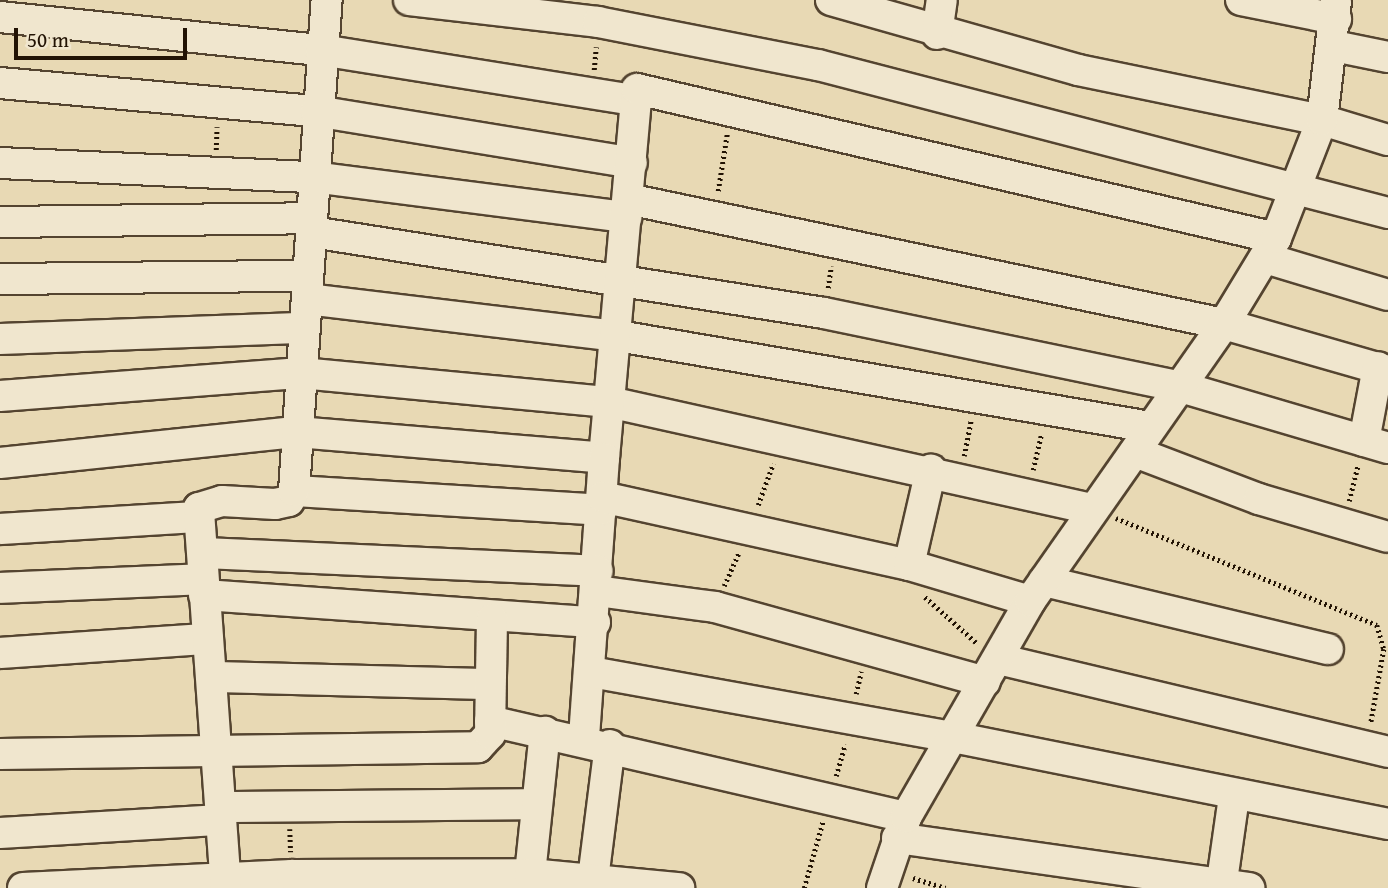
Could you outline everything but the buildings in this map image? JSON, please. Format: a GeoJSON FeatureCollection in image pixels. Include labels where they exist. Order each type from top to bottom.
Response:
{"type":"FeatureCollection","features":[{"type":"Feature","properties":{"kind":"street"},"geometry":{"type":"LineString","coordinates":[[225,883],[219,750],[199,508],[212,501],[275,504],[289,501],[294,491],[312,225],[316,111],[327,0]]}},
{"type":"Feature","properties":{"kind":"street"},"geometry":{"type":"LineString","coordinates":[[408,0],[598,22],[818,65],[1297,185],[1388,212]]}},
{"type":"Feature","properties":{"kind":"street"},"geometry":{"type":"LineString","coordinates":[[831,0],[937,34],[1322,120],[1388,140]]}},
{"type":"Feature","properties":{"kind":"street"},"geometry":{"type":"LineString","coordinates":[[937,34],[942,0]]}},
{"type":"Feature","properties":{"kind":"street"},"geometry":{"type":"LineString","coordinates":[[1241,0],[1335,22],[1388,57]]}},
{"type":"Feature","properties":{"kind":"street"},"geometry":{"type":"LineString","coordinates":[[0,17],[321,50],[592,91],[634,100]]}},
{"type":"Feature","properties":{"kind":"street"},"geometry":{"type":"LineString","coordinates":[[884,879],[902,827],[1037,591],[1224,324],[1270,248],[1322,120],[1335,22]]}},
{"type":"Feature","properties":{"kind":"street"},"geometry":{"type":"LineString","coordinates":[[0,83],[316,111],[632,163]]}},
{"type":"Feature","properties":{"kind":"street"},"geometry":{"type":"LineString","coordinates":[[593,879],[597,743],[591,672],[604,458],[623,279],[634,100],[642,88],[1270,248],[1388,295]]}},
{"type":"Feature","properties":{"kind":"street"},"geometry":{"type":"LineString","coordinates":[[0,163],[214,168],[714,217],[834,246],[1224,324],[1383,369],[1376,444],[1181,387],[824,313],[312,225],[0,222]]}},
{"type":"Feature","properties":{"kind":"street"},"geometry":{"type":"LineString","coordinates":[[0,279],[307,301],[618,336],[1048,407],[1142,439],[1343,524],[1388,537]]}},
{"type":"Feature","properties":{"kind":"street"},"geometry":{"type":"LineString","coordinates":[[0,339],[307,301]]}},
{"type":"Feature","properties":{"kind":"street"},"geometry":{"type":"LineString","coordinates":[[0,396],[301,373],[609,402],[1028,491],[1093,509]]}},
{"type":"Feature","properties":{"kind":"street"},"geometry":{"type":"LineString","coordinates":[[0,463],[297,432],[604,458]]}},
{"type":"Feature","properties":{"kind":"street"},"geometry":{"type":"LineString","coordinates":[[909,565],[946,473]]}},
{"type":"Feature","properties":{"kind":"street"},"geometry":{"type":"LineString","coordinates":[[294,491],[602,504],[748,531],[1328,649]]}},
{"type":"Feature","properties":{"kind":"street"},"geometry":{"type":"LineString","coordinates":[[0,528],[198,517]]}},
{"type":"Feature","properties":{"kind":"street"},"geometry":{"type":"LineString","coordinates":[[203,575],[492,619],[595,622]]}},
{"type":"Feature","properties":{"kind":"street"},"geometry":{"type":"LineString","coordinates":[[0,588],[203,575],[598,581],[715,607],[866,647],[1377,749]]}},
{"type":"Feature","properties":{"kind":"street"},"geometry":{"type":"LineString","coordinates":[[0,754],[219,750],[455,751],[486,741],[490,721],[488,684],[492,619]]}},
{"type":"Feature","properties":{"kind":"street"},"geometry":{"type":"LineString","coordinates":[[0,653],[208,639]]}},
{"type":"Feature","properties":{"kind":"street"},"geometry":{"type":"LineString","coordinates":[[591,672],[953,737],[1234,797],[1388,824]]}},
{"type":"Feature","properties":{"kind":"street"},"geometry":{"type":"LineString","coordinates":[[212,677],[488,684]]}},
{"type":"Feature","properties":{"kind":"street"},"geometry":{"type":"LineString","coordinates":[[490,721],[830,797],[902,827],[1231,887],[1234,797]]}},
{"type":"Feature","properties":{"kind":"street"},"geometry":{"type":"LineString","coordinates":[[530,874],[545,732]]}},
{"type":"Feature","properties":{"kind":"street"},"geometry":{"type":"LineString","coordinates":[[0,833],[289,805],[537,804]]}},
{"type":"Feature","properties":{"kind":"street"},"geometry":{"type":"LineString","coordinates":[[23,888],[225,883],[292,875],[530,874],[680,888]]}},
{"type":"Feature","properties":{"kind":"path"},"geometry":{"type":"LineString","coordinates":[[592,91],[598,22]]}},
{"type":"Feature","properties":{"kind":"path"},"geometry":{"type":"LineString","coordinates":[[214,168],[219,102]]}},
{"type":"Feature","properties":{"kind":"path"},"geometry":{"type":"LineString","coordinates":[[714,217],[732,109]]}},
{"type":"Feature","properties":{"kind":"path"},"geometry":{"type":"LineString","coordinates":[[824,313],[834,246]]}},
{"type":"Feature","properties":{"kind":"path"},"geometry":{"type":"LineString","coordinates":[[946,473],[976,395]]}},
{"type":"Feature","properties":{"kind":"path"},"geometry":{"type":"LineString","coordinates":[[1028,491],[1048,407]]}},
{"type":"Feature","properties":{"kind":"path"},"geometry":{"type":"LineString","coordinates":[[715,607],[748,531],[782,437]]}},
{"type":"Feature","properties":{"kind":"path"},"geometry":{"type":"LineString","coordinates":[[1343,524],[1376,444]]}},
{"type":"Feature","properties":{"kind":"path"},"geometry":{"type":"LineString","coordinates":[[1093,509],[1377,625],[1384,649],[1377,749]]}},
{"type":"Feature","properties":{"kind":"path"},"geometry":{"type":"LineString","coordinates":[[909,565],[938,614],[991,671]]}},
{"type":"Feature","properties":{"kind":"path"},"geometry":{"type":"LineString","coordinates":[[804,888],[852,718],[866,647]]}},
{"type":"Feature","properties":{"kind":"path"},"geometry":{"type":"LineString","coordinates":[[289,805],[292,875]]}},
{"type":"Feature","properties":{"kind":"path"},"geometry":{"type":"LineString","coordinates":[[884,879],[945,888]]}}]}
